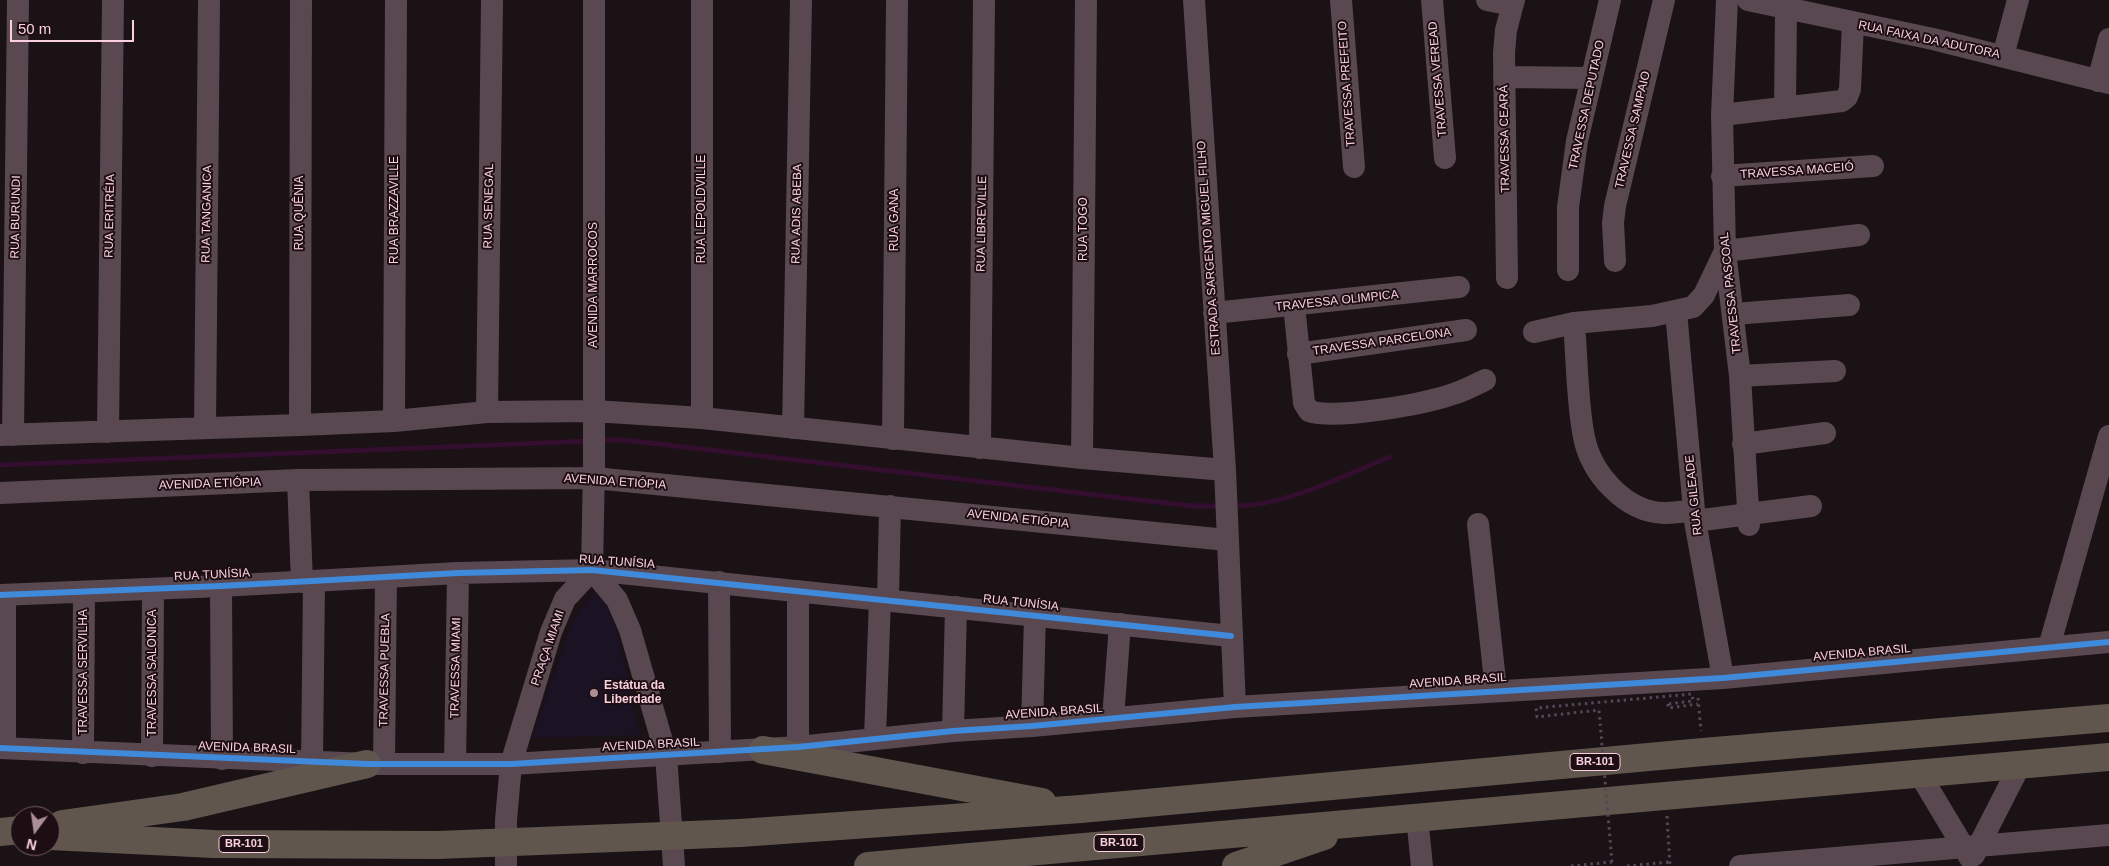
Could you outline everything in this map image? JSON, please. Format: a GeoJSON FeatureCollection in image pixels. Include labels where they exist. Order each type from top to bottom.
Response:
{"type":"FeatureCollection","features":[{"type":"Feature","properties":{"kind":"highway","name":"BR-101"},"geometry":{"type":"LineString","coordinates":[[60,836],[214,844],[438,845],[740,833],[1081,809],[1703,752],[2109,718]]}},
{"type":"Feature","properties":{"kind":"highway"},"geometry":{"type":"LineString","coordinates":[[763,750],[1081,809]]}},
{"type":"Feature","properties":{"kind":"highway","name":"BR-101"},"geometry":{"type":"LineString","coordinates":[[868,866],[2109,757]]}},
{"type":"Feature","properties":{"kind":"highway"},"geometry":{"type":"LineString","coordinates":[[60,825],[183,808],[375,764]]}},
{"type":"Feature","properties":{"kind":"highway"},"geometry":{"type":"LineString","coordinates":[[1236,866],[1371,821]]}},
{"type":"Feature","properties":{"kind":"street","name":"RUA BURUNDI"},"geometry":{"type":"LineString","coordinates":[[6,435],[18,0]]}},
{"type":"Feature","properties":{"kind":"street","name":"RUA ERITRÉIA"},"geometry":{"type":"LineString","coordinates":[[108,432],[113,0]]}},
{"type":"Feature","properties":{"kind":"street","name":"RUA TANGANICA"},"geometry":{"type":"LineString","coordinates":[[205,428],[209,0]]}},
{"type":"Feature","properties":{"kind":"street","name":"RUA QUÊNIA"},"geometry":{"type":"LineString","coordinates":[[300,425],[301,0]]}},
{"type":"Feature","properties":{"kind":"street","name":"RUA BRAZZAVILLE"},"geometry":{"type":"LineString","coordinates":[[394,421],[396,0]]}},
{"type":"Feature","properties":{"kind":"street","name":"RUA SENEGAL"},"geometry":{"type":"LineString","coordinates":[[487,412],[492,0]]}},
{"type":"Feature","properties":{"kind":"street","name":"AVENIDA MARROCOS"},"geometry":{"type":"LineString","coordinates":[[592,570],[594,472],[594,0]]}},
{"type":"Feature","properties":{"kind":"street","name":"RUA LEPOLDVILLE"},"geometry":{"type":"LineString","coordinates":[[702,0],[702,418]]}},
{"type":"Feature","properties":{"kind":"street","name":"RUA ADIS ABEBA"},"geometry":{"type":"LineString","coordinates":[[793,428],[801,0]]}},
{"type":"Feature","properties":{"kind":"street","name":"RUA GANA"},"geometry":{"type":"LineString","coordinates":[[893,439],[897,0]]}},
{"type":"Feature","properties":{"kind":"street","name":"RUA LIBREVILLE"},"geometry":{"type":"LineString","coordinates":[[980,448],[984,0]]}},
{"type":"Feature","properties":{"kind":"street","name":"RUA TOGO"},"geometry":{"type":"LineString","coordinates":[[1082,458],[1086,0]]}},
{"type":"Feature","properties":{"kind":"street","name":"ESTRADA SARGENTO MIGUEL FILHO"},"geometry":{"type":"LineString","coordinates":[[1194,0],[1225,470],[1235,707]]}},
{"type":"Feature","properties":{"kind":"street","name":"TRAVESSA PREFEITO"},"geometry":{"type":"LineString","coordinates":[[1341,0],[1354,167]]}},
{"type":"Feature","properties":{"kind":"street","name":"TRAVESSA VEREAD"},"geometry":{"type":"LineString","coordinates":[[1432,0],[1445,158]]}},
{"type":"Feature","properties":{"kind":"street"},"geometry":{"type":"LineString","coordinates":[[1487,0],[1513,2]]}},
{"type":"Feature","properties":{"kind":"street","name":"TRAVESSA DEPUTADO"},"geometry":{"type":"LineString","coordinates":[[1568,270],[1568,207],[1576,141],[1610,0]]}},
{"type":"Feature","properties":{"kind":"street","name":"TRAVESSA SAMPAIO"},"geometry":{"type":"LineString","coordinates":[[1615,261],[1613,223],[1615,206],[1664,0]]}},
{"type":"Feature","properties":{"kind":"street","name":"TRAVESSA PASCOAL"},"geometry":{"type":"LineString","coordinates":[[1727,0],[1722,115],[1725,251],[1740,376],[1748,520]]}},
{"type":"Feature","properties":{"kind":"street","name":"RUA FAIXA DA ADUTORA"},"geometry":{"type":"LineString","coordinates":[[1748,0],[1934,39],[2104,82]]}},
{"type":"Feature","properties":{"kind":"street"},"geometry":{"type":"LineString","coordinates":[[2003,56],[2018,0]]}},
{"type":"Feature","properties":{"kind":"street","name":"TRAVESSA CEARÁ"},"geometry":{"type":"LineString","coordinates":[[1507,278],[1504,77],[1505,38],[1513,2]]}},
{"type":"Feature","properties":{"kind":"street"},"geometry":{"type":"LineString","coordinates":[[1785,108],[1786,8]]}},
{"type":"Feature","properties":{"kind":"street"},"geometry":{"type":"LineString","coordinates":[[1722,115],[1842,101],[1850,89],[1853,23]]}},
{"type":"Feature","properties":{"kind":"street"},"geometry":{"type":"LineString","coordinates":[[2104,82],[2109,38]]}},
{"type":"Feature","properties":{"kind":"street"},"geometry":{"type":"LineString","coordinates":[[1504,77],[1591,78]]}},
{"type":"Feature","properties":{"kind":"street","name":"TRAVESSA MACEIÓ"},"geometry":{"type":"LineString","coordinates":[[1722,176],[1873,166]]}},
{"type":"Feature","properties":{"kind":"street"},"geometry":{"type":"LineString","coordinates":[[1534,332],[1574,323],[1676,312],[1694,307],[1704,295],[1725,251],[1859,235]]}},
{"type":"Feature","properties":{"kind":"street","name":"TRAVESSA OLIMPICA"},"geometry":{"type":"LineString","coordinates":[[1214,314],[1459,287]]}},
{"type":"Feature","properties":{"kind":"street"},"geometry":{"type":"LineString","coordinates":[[1294,305],[1304,403],[1309,411],[1316,413],[1358,412],[1403,406],[1453,394],[1485,380]]}},
{"type":"Feature","properties":{"kind":"street"},"geometry":{"type":"LineString","coordinates":[[1734,314],[1849,305]]}},
{"type":"Feature","properties":{"kind":"street","name":"RUA GILEADE"},"geometry":{"type":"LineString","coordinates":[[1676,312],[1695,516],[1723,678]]}},
{"type":"Feature","properties":{"kind":"street"},"geometry":{"type":"LineString","coordinates":[[1574,323],[1584,437],[1600,472],[1622,498],[1634,506],[1663,513],[1748,520],[1811,506]]}},
{"type":"Feature","properties":{"kind":"street","name":"TRAVESSA PARCELONA"},"geometry":{"type":"LineString","coordinates":[[1298,354],[1466,330]]}},
{"type":"Feature","properties":{"kind":"street"},"geometry":{"type":"LineString","coordinates":[[1740,376],[1835,371]]}},
{"type":"Feature","properties":{"kind":"street"},"geometry":{"type":"LineString","coordinates":[[6,435],[394,421],[487,412],[594,418],[702,418],[980,448],[1225,470]]}},
{"type":"Feature","properties":{"kind":"street"},"geometry":{"type":"LineString","coordinates":[[1743,444],[1825,433]]}},
{"type":"Feature","properties":{"kind":"street"},"geometry":{"type":"LineString","coordinates":[[2049,647],[2109,436]]}},
{"type":"Feature","properties":{"kind":"street","name":"AVENIDA ETIÓPIA"},"geometry":{"type":"LineString","coordinates":[[0,493],[298,480],[594,472],[890,506],[1227,518]]}},
{"type":"Feature","properties":{"kind":"street"},"geometry":{"type":"LineString","coordinates":[[298,480],[308,581],[312,762]]}},
{"type":"Feature","properties":{"kind":"street"},"geometry":{"type":"LineString","coordinates":[[875,738],[890,506]]}},
{"type":"Feature","properties":{"kind":"street"},"geometry":{"type":"LineString","coordinates":[[1478,524],[1496,690]]}},
{"type":"Feature","properties":{"kind":"street"},"geometry":{"type":"LineString","coordinates":[[592,570],[617,600],[630,630],[666,755],[674,866]]}},
{"type":"Feature","properties":{"kind":"street","name":"RUA TUNÍSIA"},"geometry":{"type":"LineString","coordinates":[[3,595],[221,586],[386,576],[592,570],[1231,636]]}},
{"type":"Feature","properties":{"kind":"street","name":"PRAÇA MIAMI"},"geometry":{"type":"LineString","coordinates":[[506,866],[506,820],[511,764],[551,632],[565,599],[592,570]]}},
{"type":"Feature","properties":{"kind":"street","name":"TRAVESSA MIAMI"},"geometry":{"type":"LineString","coordinates":[[455,764],[458,573]]}},
{"type":"Feature","properties":{"kind":"street","name":"TRAVESSA PUEBLA"},"geometry":{"type":"LineString","coordinates":[[375,764],[386,576]]}},
{"type":"Feature","properties":{"kind":"street"},"geometry":{"type":"LineString","coordinates":[[719,582],[720,752]]}},
{"type":"Feature","properties":{"kind":"street"},"geometry":{"type":"LineString","coordinates":[[221,586],[222,759]]}},
{"type":"Feature","properties":{"kind":"street","name":"TRAVESSA SALONICA"},"geometry":{"type":"LineString","coordinates":[[152,756],[153,589]]}},
{"type":"Feature","properties":{"kind":"street"},"geometry":{"type":"LineString","coordinates":[[798,591],[798,747]]}},
{"type":"Feature","properties":{"kind":"street","name":"TRAVESSA SERVILHA"},"geometry":{"type":"LineString","coordinates":[[83,753],[84,592]]}},
{"type":"Feature","properties":{"kind":"street"},"geometry":{"type":"LineString","coordinates":[[2,748],[3,595]]}},
{"type":"Feature","properties":{"kind":"street"},"geometry":{"type":"LineString","coordinates":[[953,731],[956,607]]}},
{"type":"Feature","properties":{"kind":"street"},"geometry":{"type":"LineString","coordinates":[[1032,726],[1034,615]]}},
{"type":"Feature","properties":{"kind":"street"},"geometry":{"type":"LineString","coordinates":[[1113,719],[1120,624]]}},
{"type":"Feature","properties":{"kind":"street","name":"AVENIDA BRASIL"},"geometry":{"type":"LineString","coordinates":[[2,748],[152,756],[375,764],[511,764],[763,750],[875,738],[1032,726],[1235,707],[1723,678],[2109,642]]}},
{"type":"Feature","properties":{"kind":"street"},"geometry":{"type":"LineString","coordinates":[[1971,855],[2020,765]]}},
{"type":"Feature","properties":{"kind":"street"},"geometry":{"type":"LineString","coordinates":[[1919,773],[1971,855]]}},
{"type":"Feature","properties":{"kind":"street"},"geometry":{"type":"LineString","coordinates":[[1417,817],[1422,866]]}},
{"type":"Feature","properties":{"kind":"street"},"geometry":{"type":"LineString","coordinates":[[1740,866],[1971,855],[2109,835]]}},
{"type":"Feature","properties":{"kind":"path"},"geometry":{"type":"LineString","coordinates":[[1700,679],[1698,704],[1703,752]]}},
{"type":"Feature","properties":{"kind":"path"},"geometry":{"type":"LineString","coordinates":[[1571,866],[1612,862],[1599,710],[1536,717],[1536,708],[1692,694],[1693,700],[1668,704],[1668,708],[1698,704]]}},
{"type":"Feature","properties":{"kind":"path"},"geometry":{"type":"LineString","coordinates":[[1627,866],[1669,864],[1667,795]]}},
{"type":"Feature","properties":{"kind":"shaded area"},"geometry":{"type":"Polygon","coordinates":[[[595,592],[612,609],[640,735],[532,738],[572,622],[595,592]]]}},
{"type":"Feature","properties":{"kind":"waterway"},"geometry":{"type":"LineString","coordinates":[[601,440],[624,440],[1192,506],[1221,506]]}},
{"type":"Feature","properties":{"kind":"waterway"},"geometry":{"type":"LineString","coordinates":[[0,465],[590,441]]}},
{"type":"Feature","properties":{"kind":"waterway"},"geometry":{"type":"LineString","coordinates":[[1232,506],[1252,505],[1292,496],[1390,457]]}},
{"type":"Feature","properties":{"kind":"cycle path"},"geometry":{"type":"LineString","coordinates":[[0,595],[221,586],[458,573],[592,570],[1231,636]]}},
{"type":"Feature","properties":{"kind":"cycle path"},"geometry":{"type":"LineString","coordinates":[[0,748],[367,764],[511,764],[798,747],[953,731],[1032,726],[1235,707],[1723,678],[2109,642]]}},
{"type":"Feature","properties":{"kind":"place","name":"Estátua da Liberdade"},"geometry":{"type":"Point","coordinates":[594,693]}}]}
